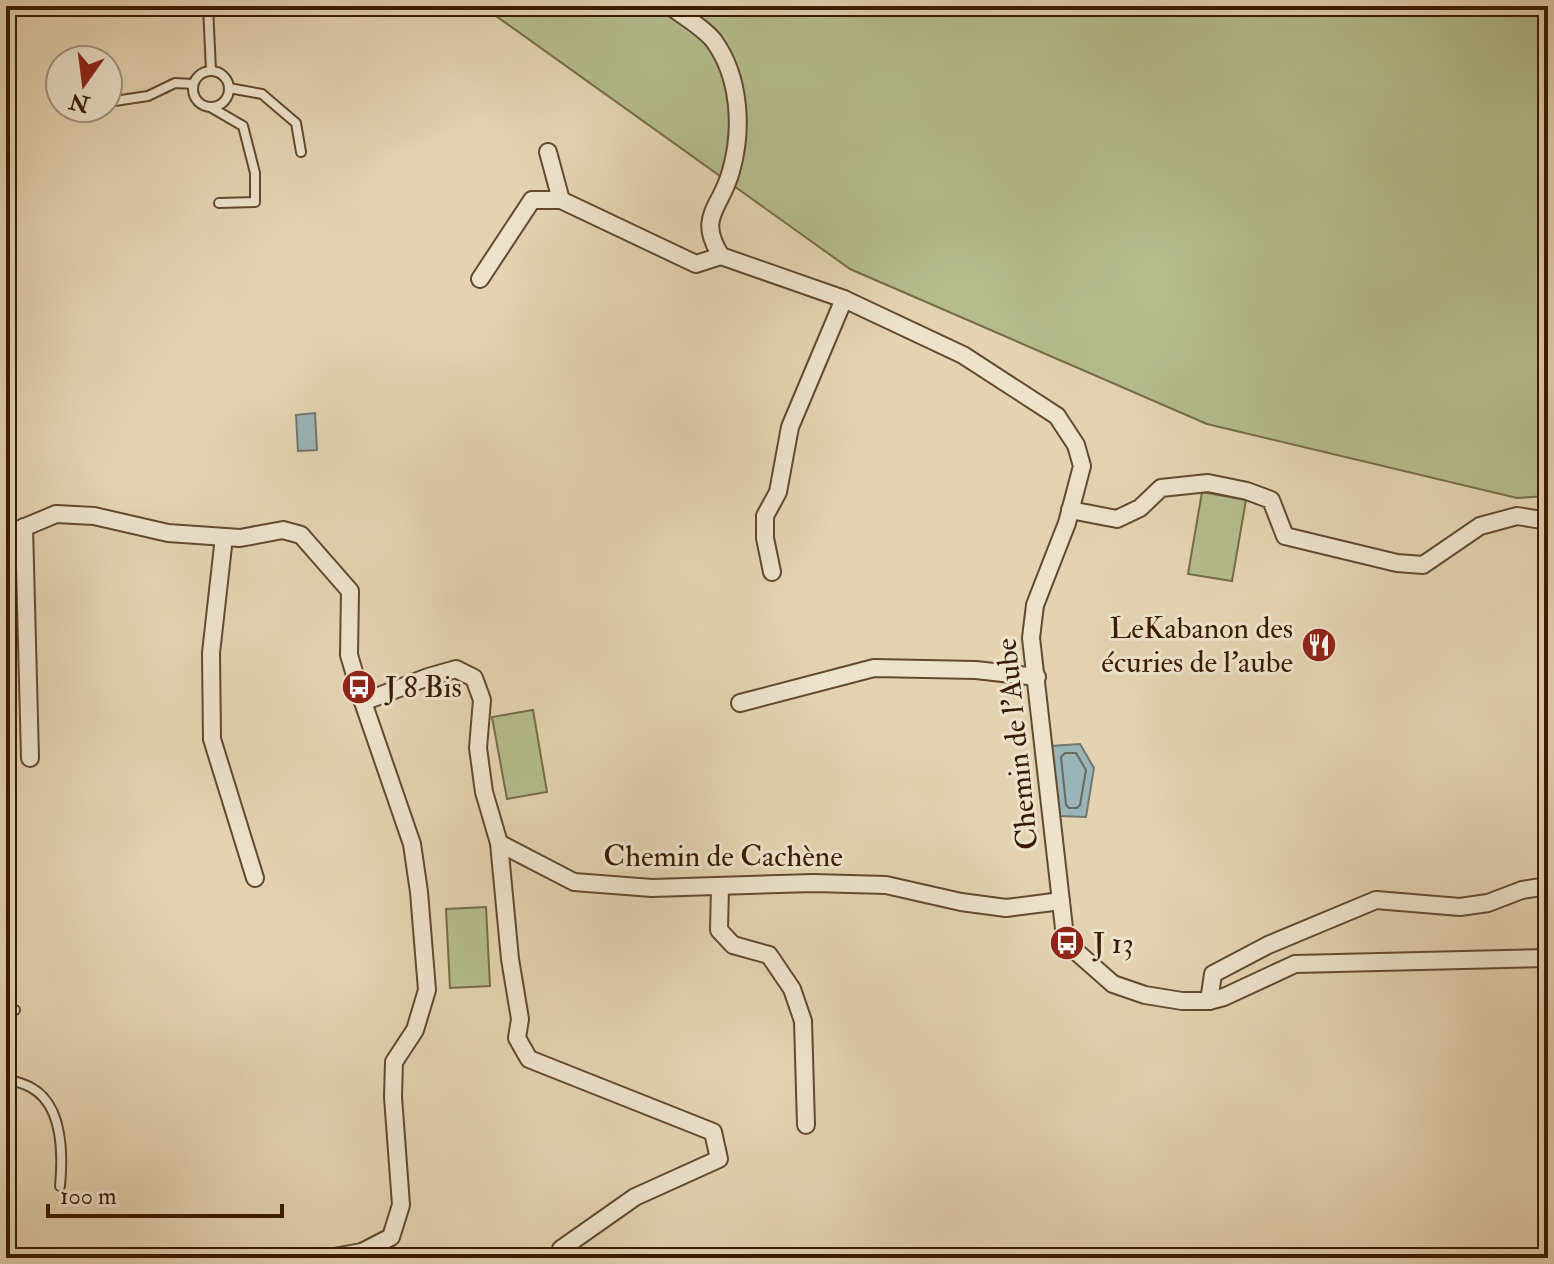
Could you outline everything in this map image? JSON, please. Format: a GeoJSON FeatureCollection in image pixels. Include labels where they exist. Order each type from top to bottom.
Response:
{"type":"FeatureCollection","features":[{"type":"Feature","properties":{"kind":"street"},"geometry":{"type":"LineString","coordinates":[[480,279],[532,200],[561,200],[696,264],[721,256],[711,239],[710,221],[731,172],[738,128],[732,72],[712,39],[670,6]]}},
{"type":"Feature","properties":{"kind":"street"},"geometry":{"type":"LineString","coordinates":[[548,152],[561,200]]}},
{"type":"Feature","properties":{"kind":"street","name":"Chemin de l'Aube"},"geometry":{"type":"LineString","coordinates":[[721,256],[844,299],[963,355],[1057,416],[1076,445],[1082,466],[1070,510],[1035,605],[1031,638],[1067,943],[1113,984],[1145,995],[1182,1001],[1209,1001],[1295,964],[1548,958]]}},
{"type":"Feature","properties":{"kind":"street"},"geometry":{"type":"LineString","coordinates":[[772,572],[765,538],[765,516],[778,492],[790,427],[844,299]]}},
{"type":"Feature","properties":{"kind":"street"},"geometry":{"type":"LineString","coordinates":[[1070,510],[1117,519],[1140,508],[1161,488],[1208,483],[1247,491],[1271,500],[1285,536],[1397,563],[1423,565],[1480,526],[1517,516],[1548,521]]}},
{"type":"Feature","properties":{"kind":"street"},"geometry":{"type":"LineString","coordinates":[[6,535],[56,514],[94,516],[168,533],[224,537],[240,538],[283,530],[301,535],[350,591],[349,655],[412,844],[427,990],[415,1030],[394,1062],[393,1097],[401,1205],[391,1237],[362,1252],[328,1258]]}},
{"type":"Feature","properties":{"kind":"street"},"geometry":{"type":"LineString","coordinates":[[24,527],[30,758]]}},
{"type":"Feature","properties":{"kind":"street"},"geometry":{"type":"LineString","coordinates":[[224,537],[211,653],[212,739],[255,878]]}},
{"type":"Feature","properties":{"kind":"street"},"geometry":{"type":"LineString","coordinates":[[740,703],[874,668],[976,670],[1037,677]]}},
{"type":"Feature","properties":{"kind":"street"},"geometry":{"type":"LineString","coordinates":[[363,702],[456,669],[474,678],[482,700],[478,748],[484,792],[499,843],[510,959],[520,1019],[517,1038],[529,1059],[713,1132],[719,1159],[635,1197],[561,1255]]}},
{"type":"Feature","properties":{"kind":"street","name":"Chemin de Cachène"},"geometry":{"type":"LineString","coordinates":[[499,843],[574,882],[652,888],[813,883],[886,885],[961,902],[1006,908],[1061,901]]}},
{"type":"Feature","properties":{"kind":"street"},"geometry":{"type":"LineString","coordinates":[[720,886],[719,930],[733,945],[769,955],[792,989],[803,1021],[806,1125]]}},
{"type":"Feature","properties":{"kind":"street"},"geometry":{"type":"LineString","coordinates":[[1209,1001],[1213,974],[1268,945],[1376,900],[1460,907],[1488,903],[1522,890],[1548,886]]}},
{"type":"Feature","properties":{"kind":"lane"},"geometry":{"type":"LineString","coordinates":[[208,6],[211,71]]}},
{"type":"Feature","properties":{"kind":"lane"},"geometry":{"type":"LineString","coordinates":[[212,108],[223,105],[229,88],[222,74],[211,71],[200,74],[193,84],[194,96],[201,105],[243,126],[255,173],[255,202],[219,203]]}},
{"type":"Feature","properties":{"kind":"lane"},"geometry":{"type":"LineString","coordinates":[[124,100],[148,96],[175,83],[193,84]]}},
{"type":"Feature","properties":{"kind":"lane"},"geometry":{"type":"LineString","coordinates":[[229,88],[262,94],[296,123],[301,152]]}},
{"type":"Feature","properties":{"kind":"lane"},"geometry":{"type":"LineString","coordinates":[[6,1079],[30,1086],[44,1097],[57,1123],[63,1163],[60,1186]]}},
{"type":"Feature","properties":{"kind":"green space"},"geometry":{"type":"Polygon","coordinates":[[[482,6],[1548,6],[1548,496],[1517,498],[1207,424],[850,269],[482,6]]]}},
{"type":"Feature","properties":{"kind":"green space"},"geometry":{"type":"Polygon","coordinates":[[[1202,492],[1246,500],[1232,581],[1188,574],[1202,492]]]}},
{"type":"Feature","properties":{"kind":"green space"},"geometry":{"type":"Polygon","coordinates":[[[533,710],[547,792],[507,799],[492,717],[533,710]]]}},
{"type":"Feature","properties":{"kind":"green space"},"geometry":{"type":"Polygon","coordinates":[[[486,907],[490,986],[450,988],[446,909],[486,907]]]}},
{"type":"Feature","properties":{"kind":"water"},"geometry":{"type":"Polygon","coordinates":[[[315,413],[317,450],[298,451],[296,415],[315,413]]]}},
{"type":"Feature","properties":{"kind":"water"},"geometry":{"type":"Polygon","coordinates":[[[1080,744],[1094,768],[1086,817],[1060,816],[1051,746],[1080,744]]]}},
{"type":"Feature","properties":{"kind":"place","name":"LeKabanon des écuries de l'aube"},"geometry":{"type":"Point","coordinates":[1319,645]}},
{"type":"Feature","properties":{"kind":"place","name":"J 8 Bis"},"geometry":{"type":"Point","coordinates":[359,687]}},
{"type":"Feature","properties":{"kind":"place","name":"J 13"},"geometry":{"type":"Point","coordinates":[1067,943]}}]}
